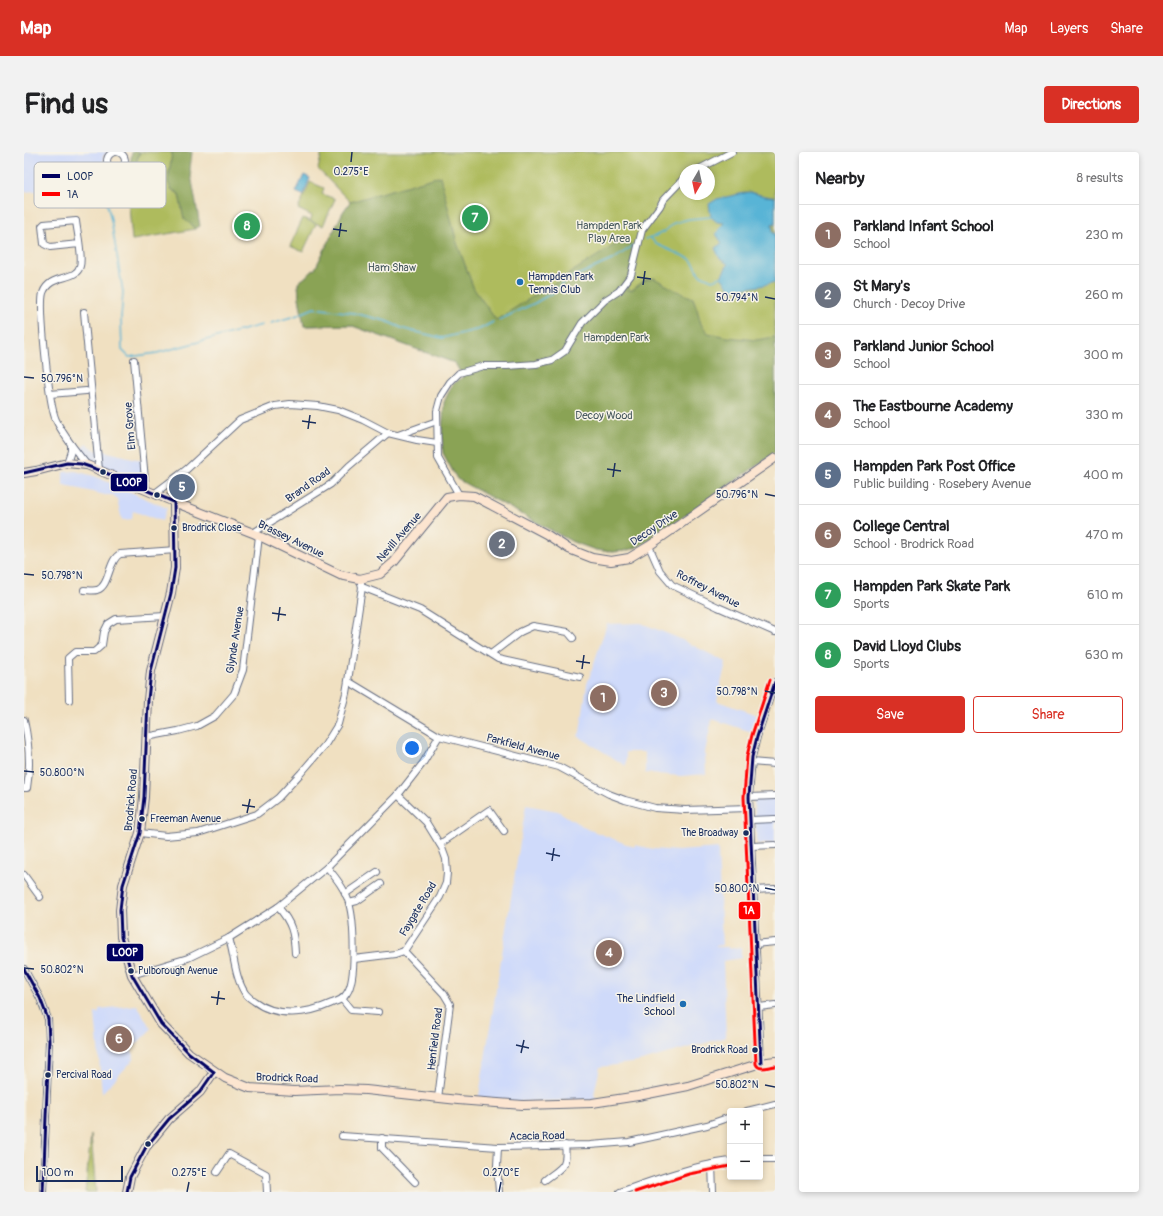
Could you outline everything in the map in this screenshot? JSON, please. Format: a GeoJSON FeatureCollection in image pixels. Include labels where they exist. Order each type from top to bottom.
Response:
{"type":"FeatureCollection","features":[{"type":"Feature","properties":{"kind":"street"},"geometry":{"type":"LineString","coordinates":[[107,162],[111,154],[120,152],[124,156],[125,162]]}},
{"type":"Feature","properties":{"kind":"street"},"geometry":{"type":"LineString","coordinates":[[709,164],[732,152]]}},
{"type":"Feature","properties":{"kind":"street"},"geometry":{"type":"LineString","coordinates":[[459,495],[438,458],[436,410],[441,396],[450,382],[459,373],[483,366],[536,364],[552,360],[565,351],[582,323],[605,300],[618,291],[631,275],[642,230],[663,200],[679,183]]}},
{"type":"Feature","properties":{"kind":"street"},"geometry":{"type":"LineString","coordinates":[[79,244],[50,247],[44,244],[42,226],[44,224],[76,221],[79,244],[81,261],[79,270],[72,275],[53,281],[43,293],[42,310],[50,394],[55,419],[65,438],[87,465]]}},
{"type":"Feature","properties":{"kind":"street"},"geometry":{"type":"LineString","coordinates":[[84,312],[99,470]]}},
{"type":"Feature","properties":{"kind":"street","name":"Elm Grove"},"geometry":{"type":"LineString","coordinates":[[134,360],[146,490]]}},
{"type":"Feature","properties":{"kind":"street"},"geometry":{"type":"LineString","coordinates":[[50,394],[86,391]]}},
{"type":"Feature","properties":{"kind":"street"},"geometry":{"type":"LineString","coordinates":[[154,494],[187,469],[240,420],[275,406],[290,404],[318,406],[338,410],[388,432],[417,440],[437,443]]}},
{"type":"Feature","properties":{"kind":"street"},"geometry":{"type":"LineString","coordinates":[[398,435],[437,421]]}},
{"type":"Feature","properties":{"kind":"street","name":"Brand Road"},"geometry":{"type":"LineString","coordinates":[[256,534],[331,484],[388,432]]}},
{"type":"Feature","properties":{"kind":"street"},"geometry":{"type":"LineString","coordinates":[[67,463],[71,451],[71,445]]}},
{"type":"Feature","properties":{"kind":"street","name":"Decoy Drive"},"geometry":{"type":"LineString","coordinates":[[447,497],[459,495],[474,496],[546,534],[569,549],[592,558],[611,561],[629,558],[649,546],[775,458]]}},
{"type":"Feature","properties":{"kind":"street","name":"Brassey Avenue"},"geometry":{"type":"LineString","coordinates":[[24,473],[34,472],[67,463],[87,465],[154,494],[256,534],[340,575],[361,583]]}},
{"type":"Feature","properties":{"kind":"street","name":"Nevill Avenue"},"geometry":{"type":"LineString","coordinates":[[361,583],[380,574],[394,562],[447,497]]}},
{"type":"Feature","properties":{"kind":"street","name":"Brodrick Road"},"geometry":{"type":"LineString","coordinates":[[174,502],[176,550],[175,568],[171,593],[151,671],[146,737],[144,797],[140,833],[123,885],[120,910],[121,936],[132,975],[161,1024],[189,1053],[214,1072],[235,1083],[250,1088],[294,1091],[366,1090],[523,1105],[592,1103],[638,1096],[681,1087],[761,1063],[775,1061]]}},
{"type":"Feature","properties":{"kind":"street","name":"Glynde Avenue"},"geometry":{"type":"LineString","coordinates":[[146,737],[197,726],[215,716],[234,694],[243,670],[256,534]]}},
{"type":"Feature","properties":{"kind":"street","name":"Roffrey Avenue"},"geometry":{"type":"LineString","coordinates":[[649,546],[660,571],[672,585],[775,632]]}},
{"type":"Feature","properties":{"kind":"street"},"geometry":{"type":"LineString","coordinates":[[84,590],[97,590],[101,588],[117,555],[176,550]]}},
{"type":"Feature","properties":{"kind":"street"},"geometry":{"type":"LineString","coordinates":[[140,833],[166,836],[198,833],[257,814],[278,798],[302,773],[325,745],[338,724],[348,681],[361,583],[420,610],[498,659],[580,677]]}},
{"type":"Feature","properties":{"kind":"street"},"geometry":{"type":"LineString","coordinates":[[69,700],[68,658],[75,652],[94,652],[102,645],[104,632],[108,624],[116,619],[165,616]]}},
{"type":"Feature","properties":{"kind":"street"},"geometry":{"type":"LineString","coordinates":[[491,654],[520,632],[533,626],[568,632],[573,638]]}},
{"type":"Feature","properties":{"kind":"street","name":"Parkfield Avenue"},"geometry":{"type":"LineString","coordinates":[[348,681],[439,736],[560,767],[609,794],[625,800],[655,808],[685,810],[749,808]]}},
{"type":"Feature","properties":{"kind":"street"},"geometry":{"type":"LineString","coordinates":[[761,1063],[749,796],[752,762],[757,737],[775,682]]}},
{"type":"Feature","properties":{"kind":"street"},"geometry":{"type":"LineString","coordinates":[[24,720],[29,742],[29,776],[27,788],[24,788]]}},
{"type":"Feature","properties":{"kind":"street"},"geometry":{"type":"LineString","coordinates":[[132,975],[188,958],[229,938],[278,907],[327,867],[398,796],[423,763],[439,736]]}},
{"type":"Feature","properties":{"kind":"street"},"geometry":{"type":"LineString","coordinates":[[752,762],[775,764]]}},
{"type":"Feature","properties":{"kind":"street","name":"Faygate Road"},"geometry":{"type":"LineString","coordinates":[[354,959],[395,954],[404,951],[440,897],[446,883],[446,859],[440,844],[426,822],[398,796]]}},
{"type":"Feature","properties":{"kind":"street"},"geometry":{"type":"LineString","coordinates":[[749,796],[775,796]]}},
{"type":"Feature","properties":{"kind":"street"},"geometry":{"type":"LineString","coordinates":[[440,844],[489,810],[504,831]]}},
{"type":"Feature","properties":{"kind":"street"},"geometry":{"type":"LineString","coordinates":[[750,820],[775,820]]}},
{"type":"Feature","properties":{"kind":"street"},"geometry":{"type":"LineString","coordinates":[[751,846],[775,845]]}},
{"type":"Feature","properties":{"kind":"street"},"geometry":{"type":"LineString","coordinates":[[229,938],[239,981],[246,994],[261,1007],[285,1012],[302,1012],[324,1007],[342,999],[348,993],[354,959],[353,931],[349,903],[342,886],[327,867]]}},
{"type":"Feature","properties":{"kind":"street"},"geometry":{"type":"LineString","coordinates":[[345,894],[377,872]]}},
{"type":"Feature","properties":{"kind":"street"},"geometry":{"type":"LineString","coordinates":[[24,875],[40,897]]}},
{"type":"Feature","properties":{"kind":"street"},"geometry":{"type":"LineString","coordinates":[[349,903],[357,901],[381,884]]}},
{"type":"Feature","properties":{"kind":"street"},"geometry":{"type":"LineString","coordinates":[[753,890],[775,889]]}},
{"type":"Feature","properties":{"kind":"street"},"geometry":{"type":"LineString","coordinates":[[278,907],[288,918],[294,932],[295,953]]}},
{"type":"Feature","properties":{"kind":"street"},"geometry":{"type":"LineString","coordinates":[[755,944],[775,942]]}},
{"type":"Feature","properties":{"kind":"street","name":"Henfield Road"},"geometry":{"type":"LineString","coordinates":[[404,951],[444,994],[450,1004],[438,1098]]}},
{"type":"Feature","properties":{"kind":"street"},"geometry":{"type":"LineString","coordinates":[[24,969],[40,998],[48,1019],[49,1041],[42,1192]]}},
{"type":"Feature","properties":{"kind":"street"},"geometry":{"type":"LineString","coordinates":[[342,999],[351,1010],[378,1012]]}},
{"type":"Feature","properties":{"kind":"street"},"geometry":{"type":"LineString","coordinates":[[759,1007],[775,1005]]}},
{"type":"Feature","properties":{"kind":"street"},"geometry":{"type":"LineString","coordinates":[[127,1192],[130,1177],[145,1149],[169,1119],[200,1092],[214,1072]]}},
{"type":"Feature","properties":{"kind":"street"},"geometry":{"type":"LineString","coordinates":[[758,1108],[775,1104]]}},
{"type":"Feature","properties":{"kind":"street","name":"Acacia Road"},"geometry":{"type":"LineString","coordinates":[[342,1136],[498,1147],[565,1145],[629,1142],[707,1125],[727,1118]]}},
{"type":"Feature","properties":{"kind":"street"},"geometry":{"type":"LineString","coordinates":[[382,1138],[382,1148],[415,1182]]}},
{"type":"Feature","properties":{"kind":"street"},"geometry":{"type":"LineString","coordinates":[[545,1180],[563,1166],[565,1162],[565,1145]]}},
{"type":"Feature","properties":{"kind":"street"},"geometry":{"type":"LineString","coordinates":[[498,1147],[497,1166],[499,1192]]}},
{"type":"Feature","properties":{"kind":"street"},"geometry":{"type":"LineString","coordinates":[[217,1172],[229,1154],[266,1174],[267,1192]]}},
{"type":"Feature","properties":{"kind":"street"},"geometry":{"type":"LineString","coordinates":[[763,1159],[775,1158]]}},
{"type":"Feature","properties":{"kind":"street"},"geometry":{"type":"LineString","coordinates":[[620,1192],[632,1190],[676,1172],[727,1162]]}},
{"type":"Feature","properties":{"kind":"street"},"geometry":{"type":"LineString","coordinates":[[712,1164],[713,1192]]}},
{"type":"Feature","properties":{"kind":"shaded area"},"geometry":{"type":"Polygon","coordinates":[[[24,152],[108,152],[103,156],[103,162],[34,162],[34,191],[24,192],[24,152]]]}},
{"type":"Feature","properties":{"kind":"shaded area"},"geometry":{"type":"Polygon","coordinates":[[[86,443],[97,451],[104,451],[141,460],[142,480],[101,466],[90,460],[79,450],[86,443]]]}},
{"type":"Feature","properties":{"kind":"shaded area"},"geometry":{"type":"Polygon","coordinates":[[[75,471],[94,476],[167,508],[162,521],[133,511],[132,519],[122,520],[117,499],[113,495],[105,495],[63,485],[63,472],[75,471]]]}},
{"type":"Feature","properties":{"kind":"shaded area"},"geometry":{"type":"Polygon","coordinates":[[[641,623],[676,637],[726,662],[717,701],[757,715],[752,732],[712,719],[705,752],[706,774],[681,776],[645,773],[645,752],[626,752],[626,766],[578,736],[580,732],[587,684],[607,624],[641,623]]]}},
{"type":"Feature","properties":{"kind":"shaded area","name":"The Broadway"},"geometry":{"type":"Polygon","coordinates":[[[775,798],[775,843],[757,844],[754,799],[775,798]]]}},
{"type":"Feature","properties":{"kind":"shaded area"},"geometry":{"type":"Polygon","coordinates":[[[526,805],[558,811],[585,828],[634,847],[635,845],[652,849],[678,851],[718,848],[722,945],[716,947],[728,947],[729,949],[741,947],[741,958],[723,961],[726,1037],[638,1062],[600,1067],[594,1094],[596,1100],[478,1102],[526,805]]]}},
{"type":"Feature","properties":{"kind":"shaded area"},"geometry":{"type":"Polygon","coordinates":[[[137,1005],[151,1029],[131,1050],[134,1059],[102,1093],[95,1013],[99,1013],[99,1009],[137,1005]]]}},
{"type":"Feature","properties":{"kind":"green space"},"geometry":{"type":"Polygon","coordinates":[[[132,152],[140,152],[137,162],[130,162],[132,152]]]}},
{"type":"Feature","properties":{"kind":"green space"},"geometry":{"type":"Polygon","coordinates":[[[140,152],[172,152],[171,167],[168,174],[171,189],[179,194],[182,209],[195,229],[132,240],[129,208],[166,208],[166,162],[137,162],[140,152]]]}},
{"type":"Feature","properties":{"kind":"green space"},"geometry":{"type":"Polygon","coordinates":[[[172,152],[192,152],[190,169],[200,226],[195,229],[184,219],[179,194],[171,189],[168,182],[172,152]]]}},
{"type":"Feature","properties":{"kind":"green space","name":"Hampden Park"},"geometry":{"type":"Polygon","coordinates":[[[322,152],[775,152],[775,453],[648,541],[635,548],[612,552],[596,550],[573,542],[457,479],[443,453],[442,435],[443,422],[463,377],[455,363],[350,325],[304,326],[298,283],[315,269],[343,212],[350,202],[318,169],[322,152]]]}},
{"type":"Feature","properties":{"kind":"green space","name":"Decoy Wood"},"geometry":{"type":"Polygon","coordinates":[[[440,176],[457,243],[474,289],[496,320],[624,239],[634,247],[628,290],[632,290],[645,280],[654,278],[693,298],[701,324],[708,333],[727,337],[756,340],[775,337],[775,453],[648,541],[635,548],[612,552],[596,550],[573,542],[457,479],[443,453],[442,435],[444,402],[452,385],[463,377],[455,363],[350,325],[304,326],[298,283],[315,269],[343,212],[350,202],[440,176]]]}},
{"type":"Feature","properties":{"kind":"green space"},"geometry":{"type":"Polygon","coordinates":[[[310,182],[324,188],[322,194],[335,199],[323,226],[310,221],[312,216],[298,209],[310,182]]]}},
{"type":"Feature","properties":{"kind":"green space"},"geometry":{"type":"Polygon","coordinates":[[[303,218],[316,224],[303,252],[290,246],[303,218]]]}},
{"type":"Feature","properties":{"kind":"green space"},"geometry":{"type":"Polygon","coordinates":[[[91,1135],[96,1192],[85,1192],[91,1135]]]}},
{"type":"Feature","properties":{"kind":"water"},"geometry":{"type":"Polygon","coordinates":[[[304,175],[310,178],[303,195],[296,192],[304,175]]]}},
{"type":"Feature","properties":{"kind":"water"},"geometry":{"type":"Polygon","coordinates":[[[749,192],[775,197],[775,223],[772,224],[773,233],[775,234],[775,282],[760,286],[731,290],[721,277],[728,264],[720,259],[715,248],[722,243],[716,234],[724,223],[717,222],[711,217],[709,204],[717,199],[749,192]]]}},
{"type":"Feature","properties":{"kind":"waterway"},"geometry":{"type":"LineString","coordinates":[[108,208],[123,292],[121,318],[122,350],[129,357],[157,353],[262,325]]}},
{"type":"Feature","properties":{"kind":"waterway"},"geometry":{"type":"LineString","coordinates":[[645,239],[665,231],[674,223],[689,219],[711,217]]}},
{"type":"Feature","properties":{"kind":"waterway"},"geometry":{"type":"LineString","coordinates":[[650,237],[656,244],[690,259],[695,265],[699,274],[712,280],[721,277]]}},
{"type":"Feature","properties":{"kind":"waterway"},"geometry":{"type":"LineString","coordinates":[[571,278],[614,259],[634,245]]}},
{"type":"Feature","properties":{"kind":"waterway"},"geometry":{"type":"LineString","coordinates":[[499,320],[552,293],[565,281]]}},
{"type":"Feature","properties":{"kind":"waterway"},"geometry":{"type":"LineString","coordinates":[[271,323],[295,316],[314,308],[354,313],[386,321],[404,329],[442,338],[480,329],[493,322]]}},
{"type":"Feature","properties":{"kind":"transit line","name":"LOOP"},"geometry":{"type":"LineString","coordinates":[[24,473],[67,463],[81,464],[99,470],[174,502]]}},
{"type":"Feature","properties":{"kind":"transit line","name":"LOOP"},"geometry":{"type":"LineString","coordinates":[[174,502],[175,568],[171,593],[151,671],[148,700],[144,797],[140,833],[123,885],[120,910],[121,937],[132,975],[161,1024],[189,1053],[214,1072]]}},
{"type":"Feature","properties":{"kind":"transit line","name":"1A"},"geometry":{"type":"LineString","coordinates":[[770,680],[752,735],[747,756],[744,797],[756,1064],[761,1068],[775,1066]]}},
{"type":"Feature","properties":{"kind":"transit line","name":"LOOP"},"geometry":{"type":"LineString","coordinates":[[761,1063],[749,797],[752,757],[775,682]]}},
{"type":"Feature","properties":{"kind":"transit line","name":"LOOP"},"geometry":{"type":"LineString","coordinates":[[24,969],[40,998],[48,1019],[49,1041],[43,1192]]}},
{"type":"Feature","properties":{"kind":"transit line","name":"LOOP"},"geometry":{"type":"LineString","coordinates":[[127,1192],[130,1177],[146,1147],[169,1119],[200,1092],[214,1072]]}},
{"type":"Feature","properties":{"kind":"transit line","name":"1A"},"geometry":{"type":"LineString","coordinates":[[635,1192],[689,1174],[727,1167]]}},
{"type":"Feature","properties":{"kind":"place","name":"Hampden Park Skate Park"},"geometry":{"type":"Point","coordinates":[475,218]}},
{"type":"Feature","properties":{"kind":"place","name":"David Lloyd Clubs"},"geometry":{"type":"Point","coordinates":[247,226]}},
{"type":"Feature","properties":{"kind":"place","name":"Hampden Park Tennis Club"},"geometry":{"type":"Point","coordinates":[520,282]}},
{"type":"Feature","properties":{"kind":"place","name":"Hampden Park Post Office"},"geometry":{"type":"Point","coordinates":[182,487]}},
{"type":"Feature","properties":{"kind":"place","name":"Brodrick Close"},"geometry":{"type":"Point","coordinates":[174,528]}},
{"type":"Feature","properties":{"kind":"place","name":"St Mary's"},"geometry":{"type":"Point","coordinates":[502,544]}},
{"type":"Feature","properties":{"kind":"place","name":"Parkland Junior School"},"geometry":{"type":"Point","coordinates":[664,693]}},
{"type":"Feature","properties":{"kind":"place","name":"Parkland Infant School"},"geometry":{"type":"Point","coordinates":[603,698]}},
{"type":"Feature","properties":{"kind":"place","name":"Freeman Avenue"},"geometry":{"type":"Point","coordinates":[142,819]}},
{"type":"Feature","properties":{"kind":"place","name":"The Broadway"},"geometry":{"type":"Point","coordinates":[746,833]}},
{"type":"Feature","properties":{"kind":"place","name":"The Eastbourne Academy"},"geometry":{"type":"Point","coordinates":[609,953]}},
{"type":"Feature","properties":{"kind":"place","name":"Pulborough Avenue"},"geometry":{"type":"Point","coordinates":[131,971]}},
{"type":"Feature","properties":{"kind":"place","name":"The Lindfield School"},"geometry":{"type":"Point","coordinates":[683,1004]}},
{"type":"Feature","properties":{"kind":"place","name":"College Central"},"geometry":{"type":"Point","coordinates":[119,1039]}},
{"type":"Feature","properties":{"kind":"place","name":"Brodrick Road"},"geometry":{"type":"Point","coordinates":[755,1050]}},
{"type":"Feature","properties":{"kind":"place","name":"Percival Road"},"geometry":{"type":"Point","coordinates":[48,1075]}},
{"type":"Feature","properties":{"kind":"park label","name":"Hampden Park Play Area"},"geometry":{"type":"Point","coordinates":[609,231]}},
{"type":"Feature","properties":{"kind":"park label","name":"Ham Shaw"},"geometry":{"type":"Point","coordinates":[392,267]}}]}
